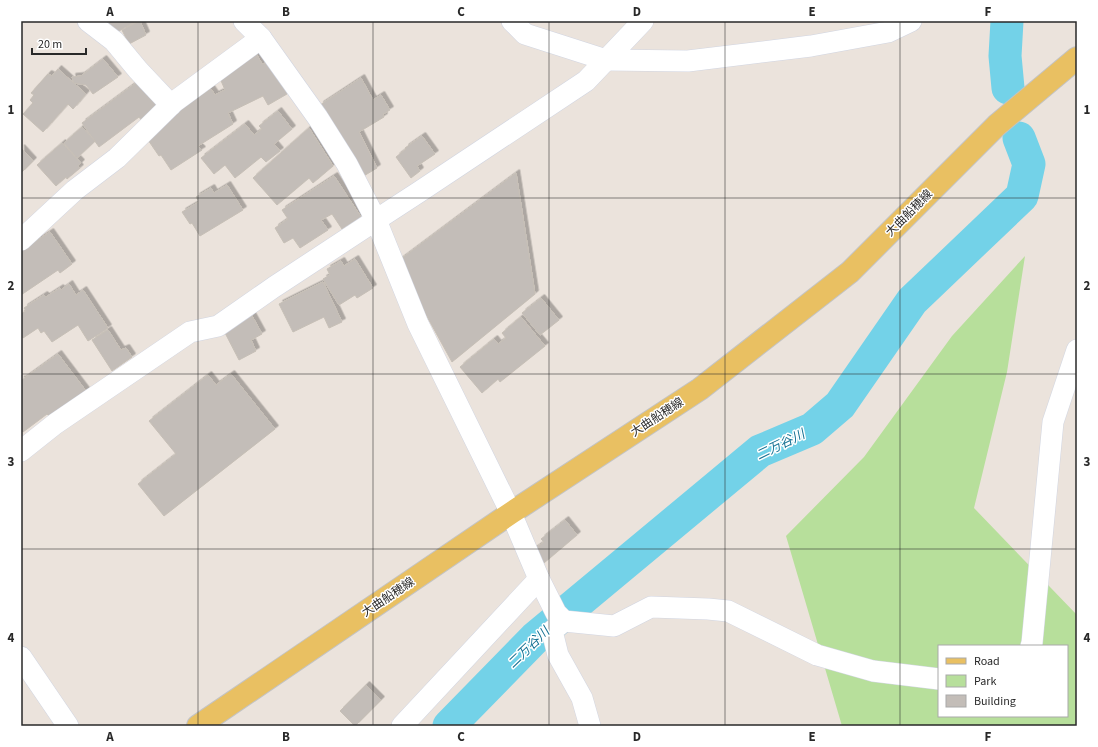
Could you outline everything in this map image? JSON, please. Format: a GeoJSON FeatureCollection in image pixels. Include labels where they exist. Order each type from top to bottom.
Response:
{"type":"FeatureCollection","features":[{"type":"Feature","properties":{"kind":"main road","name":"大曲船穂線"},"geometry":{"type":"LineString","coordinates":[[198,726],[511,513],[700,389],[850,272],[997,125],[1077,58]]}},
{"type":"Feature","properties":{"kind":"street"},"geometry":{"type":"LineString","coordinates":[[88,21],[114,41],[138,70],[171,105]]}},
{"type":"Feature","properties":{"kind":"street"},"geometry":{"type":"LineString","coordinates":[[244,21],[261,38],[322,125],[347,164],[376,220],[418,324],[511,513],[539,579],[556,613],[564,621],[614,626],[651,607],[728,611],[817,655],[874,671],[938,679]]}},
{"type":"Feature","properties":{"kind":"street"},"geometry":{"type":"LineString","coordinates":[[512,21],[525,34],[606,60],[688,61],[811,46],[888,32],[911,21]]}},
{"type":"Feature","properties":{"kind":"street"},"geometry":{"type":"LineString","coordinates":[[21,451],[55,424],[190,332],[218,326],[274,287],[576,88],[586,81],[643,21]]}},
{"type":"Feature","properties":{"kind":"street"},"geometry":{"type":"LineString","coordinates":[[21,240],[75,190],[117,158],[171,105],[261,38]]}},
{"type":"Feature","properties":{"kind":"street"},"geometry":{"type":"LineString","coordinates":[[1031,645],[1053,422],[1077,350]]}},
{"type":"Feature","properties":{"kind":"street"},"geometry":{"type":"LineString","coordinates":[[402,726],[539,579]]}},
{"type":"Feature","properties":{"kind":"street"},"geometry":{"type":"LineString","coordinates":[[564,621],[552,631],[558,655],[582,698],[590,726]]}},
{"type":"Feature","properties":{"kind":"street"},"geometry":{"type":"LineString","coordinates":[[21,657],[68,726]]}},
{"type":"Feature","properties":{"kind":"green space"},"geometry":{"type":"Polygon","coordinates":[[[1025,256],[1007,372],[974,508],[1077,615],[1077,726],[842,726],[786,536],[864,457],[952,336],[1025,256]]]}},
{"type":"Feature","properties":{"kind":"building"},"geometry":{"type":"Polygon","coordinates":[[[112,21],[136,21],[114,34],[107,24],[112,21]]]}},
{"type":"Feature","properties":{"kind":"building"},"geometry":{"type":"Polygon","coordinates":[[[140,21],[146,35],[129,44],[122,30],[140,21]]]}},
{"type":"Feature","properties":{"kind":"building"},"geometry":{"type":"Polygon","coordinates":[[[254,50],[262,64],[269,62],[287,94],[268,105],[263,96],[228,113],[233,124],[198,146],[202,150],[171,170],[146,137],[179,109],[211,89],[215,95],[225,90],[219,76],[254,50]]]}},
{"type":"Feature","properties":{"kind":"building"},"geometry":{"type":"Polygon","coordinates":[[[103,59],[118,77],[93,94],[86,85],[74,83],[72,77],[81,76],[103,59]]]}},
{"type":"Feature","properties":{"kind":"building"},"geometry":{"type":"Polygon","coordinates":[[[58,69],[86,94],[73,109],[68,104],[43,132],[23,114],[33,103],[30,100],[34,95],[31,93],[48,74],[52,76],[58,69]]]}},
{"type":"Feature","properties":{"kind":"building"},"geometry":{"type":"Polygon","coordinates":[[[361,78],[373,100],[381,95],[390,110],[383,114],[384,117],[359,132],[377,168],[357,180],[320,105],[361,78]]]}},
{"type":"Feature","properties":{"kind":"building"},"geometry":{"type":"Polygon","coordinates":[[[140,80],[164,105],[142,121],[139,117],[99,147],[82,123],[140,80]]]}},
{"type":"Feature","properties":{"kind":"building"},"geometry":{"type":"Polygon","coordinates":[[[278,111],[292,129],[274,144],[280,151],[266,162],[261,157],[235,178],[225,165],[214,174],[201,158],[245,124],[254,135],[262,129],[259,126],[278,111]]]}},
{"type":"Feature","properties":{"kind":"building"},"geometry":{"type":"Polygon","coordinates":[[[82,127],[95,141],[77,158],[64,143],[82,127]]]}},
{"type":"Feature","properties":{"kind":"building"},"geometry":{"type":"Polygon","coordinates":[[[309,128],[333,166],[313,183],[309,178],[277,205],[253,178],[309,128]]]}},
{"type":"Feature","properties":{"kind":"building"},"geometry":{"type":"Polygon","coordinates":[[[422,136],[435,154],[417,166],[420,171],[411,178],[396,157],[406,149],[405,148],[422,136]]]}},
{"type":"Feature","properties":{"kind":"building"},"geometry":{"type":"Polygon","coordinates":[[[62,143],[81,163],[78,166],[80,168],[56,186],[37,165],[62,143]]]}},
{"type":"Feature","properties":{"kind":"building"},"geometry":{"type":"Polygon","coordinates":[[[21,148],[33,161],[21,173],[21,148]]]}},
{"type":"Feature","properties":{"kind":"building"},"geometry":{"type":"Polygon","coordinates":[[[516,173],[535,294],[452,362],[397,262],[516,173]]]}},
{"type":"Feature","properties":{"kind":"building"},"geometry":{"type":"Polygon","coordinates":[[[334,176],[361,217],[342,229],[332,214],[321,220],[328,230],[300,248],[293,238],[284,243],[275,228],[288,219],[282,210],[334,176]]]}},
{"type":"Feature","properties":{"kind":"building"},"geometry":{"type":"Polygon","coordinates":[[[227,185],[243,210],[200,236],[192,223],[190,224],[182,212],[199,202],[196,197],[211,188],[214,193],[227,185]]]}},
{"type":"Feature","properties":{"kind":"building"},"geometry":{"type":"Polygon","coordinates":[[[50,232],[72,264],[60,273],[58,270],[21,295],[21,251],[50,232]]]}},
{"type":"Feature","properties":{"kind":"building"},"geometry":{"type":"Polygon","coordinates":[[[355,259],[373,288],[357,298],[355,295],[339,305],[323,279],[330,275],[327,269],[341,261],[344,266],[355,259]]]}},
{"type":"Feature","properties":{"kind":"building"},"geometry":{"type":"Polygon","coordinates":[[[323,282],[342,322],[329,328],[324,317],[293,332],[279,304],[323,282]]]}},
{"type":"Feature","properties":{"kind":"building"},"geometry":{"type":"Polygon","coordinates":[[[69,284],[76,295],[83,290],[108,328],[88,341],[78,325],[52,342],[44,331],[41,333],[38,328],[23,338],[21,335],[21,314],[26,311],[24,308],[44,295],[46,297],[60,288],[61,290],[69,284]]]}},
{"type":"Feature","properties":{"kind":"building"},"geometry":{"type":"Polygon","coordinates":[[[541,298],[559,320],[540,335],[522,313],[541,298]]]}},
{"type":"Feature","properties":{"kind":"building"},"geometry":{"type":"Polygon","coordinates":[[[251,314],[262,334],[251,340],[256,351],[239,360],[223,329],[251,314]]]}},
{"type":"Feature","properties":{"kind":"building"},"geometry":{"type":"Polygon","coordinates":[[[521,317],[545,346],[500,382],[498,379],[482,393],[460,367],[494,339],[498,344],[506,338],[502,333],[521,317]]]}},
{"type":"Feature","properties":{"kind":"building"},"geometry":{"type":"Polygon","coordinates":[[[108,330],[121,350],[126,348],[132,357],[112,371],[92,340],[108,330]]]}},
{"type":"Feature","properties":{"kind":"building"},"geometry":{"type":"Polygon","coordinates":[[[58,354],[86,391],[50,417],[47,414],[23,432],[21,429],[21,379],[22,380],[58,354]]]}},
{"type":"Feature","properties":{"kind":"building"},"geometry":{"type":"Polygon","coordinates":[[[231,374],[275,429],[164,516],[138,484],[176,454],[149,421],[208,375],[216,385],[231,374]]]}},
{"type":"Feature","properties":{"kind":"building"},"geometry":{"type":"Polygon","coordinates":[[[565,520],[577,535],[544,563],[533,550],[544,542],[541,539],[565,520]]]}},
{"type":"Feature","properties":{"kind":"building"},"geometry":{"type":"Polygon","coordinates":[[[366,685],[381,700],[355,726],[340,711],[366,685]]]}},
{"type":"Feature","properties":{"kind":"waterway","name":"二万谷川"},"geometry":{"type":"LineString","coordinates":[[1007,21],[1005,56],[1008,88]]}},
{"type":"Feature","properties":{"kind":"waterway","name":"二万谷川"},"geometry":{"type":"LineString","coordinates":[[449,726],[535,638],[760,451],[812,429],[840,405],[912,301],[1022,196],[1029,164],[1019,138]]}}]}
